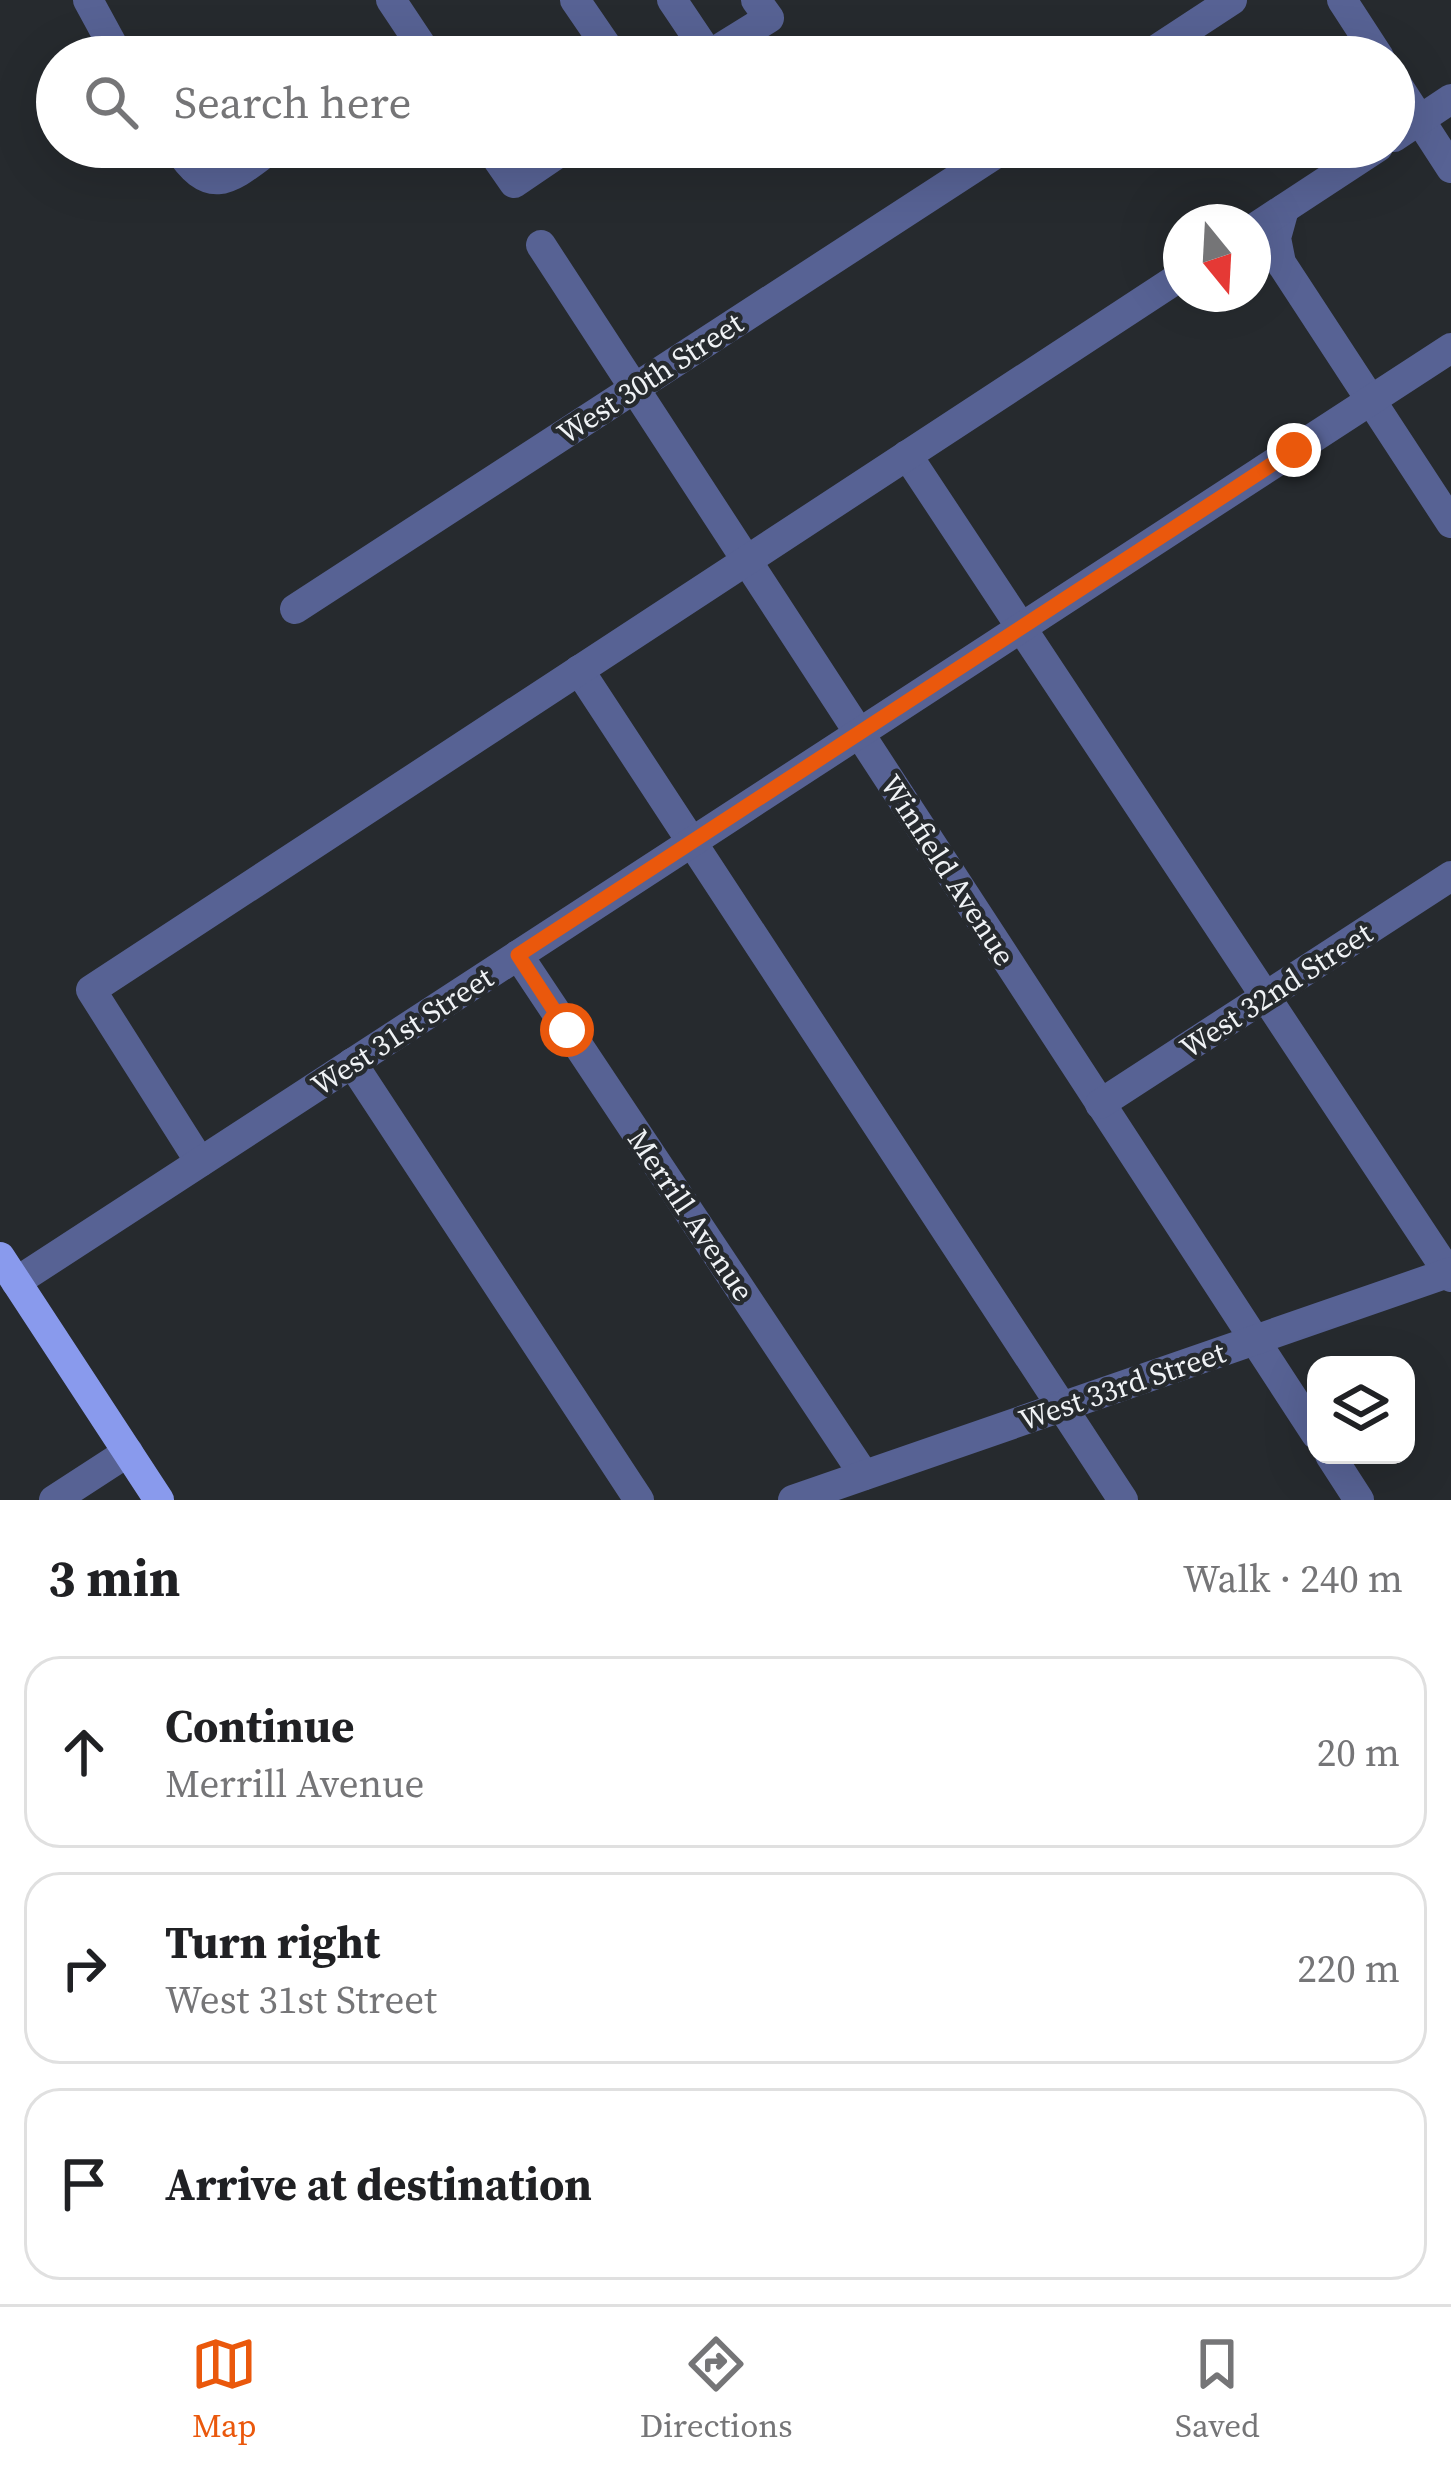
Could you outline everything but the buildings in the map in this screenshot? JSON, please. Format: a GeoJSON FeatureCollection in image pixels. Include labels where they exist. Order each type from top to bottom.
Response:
{"type":"FeatureCollection","features":[{"type":"Feature","properties":{"kind":"main road"},"geometry":{"type":"LineString","coordinates":[[5,1267],[159,1500]]}},
{"type":"Feature","properties":{"kind":"street"},"geometry":{"type":"LineString","coordinates":[[88,0],[108,36]]}},
{"type":"Feature","properties":{"kind":"street"},"geometry":{"type":"LineString","coordinates":[[391,0],[415,36]]}},
{"type":"Feature","properties":{"kind":"street"},"geometry":{"type":"LineString","coordinates":[[575,0],[600,36]]}},
{"type":"Feature","properties":{"kind":"street"},"geometry":{"type":"LineString","coordinates":[[672,0],[694,36]]}},
{"type":"Feature","properties":{"kind":"street"},"geometry":{"type":"LineString","coordinates":[[740,36],[769,18],[756,0]]}},
{"type":"Feature","properties":{"kind":"street"},"geometry":{"type":"LineString","coordinates":[[1176,36],[1232,0]]}},
{"type":"Feature","properties":{"kind":"street"},"geometry":{"type":"LineString","coordinates":[[1342,0],[1365,36]]}},
{"type":"Feature","properties":{"kind":"street"},"geometry":{"type":"LineString","coordinates":[[1415,123],[1451,99]]}},
{"type":"Feature","properties":{"kind":"street"},"geometry":{"type":"LineString","coordinates":[[1415,135],[1451,168]]}},
{"type":"Feature","properties":{"kind":"street"},"geometry":{"type":"LineString","coordinates":[[191,168],[207,181],[225,178],[240,168]]}},
{"type":"Feature","properties":{"kind":"street"},"geometry":{"type":"LineString","coordinates":[[504,168],[514,183],[536,168]]}},
{"type":"Feature","properties":{"kind":"street","name":"West 30th Street"},"geometry":{"type":"LineString","coordinates":[[295,609],[974,168]]}},
{"type":"Feature","properties":{"kind":"street"},"geometry":{"type":"LineString","coordinates":[[1271,217],[1346,168]]}},
{"type":"Feature","properties":{"kind":"street"},"geometry":{"type":"LineString","coordinates":[[1284,209],[1276,238],[1281,263],[1451,523]]}},
{"type":"Feature","properties":{"kind":"street","name":"Winfield Avenue"},"geometry":{"type":"LineString","coordinates":[[542,245],[1307,1420]]}},
{"type":"Feature","properties":{"kind":"street"},"geometry":{"type":"LineString","coordinates":[[200,1162],[91,990],[1163,288]]}},
{"type":"Feature","properties":{"kind":"street","name":"West 31st Street"},"geometry":{"type":"LineString","coordinates":[[5,1267],[200,1162],[1451,348]]}},
{"type":"Feature","properties":{"kind":"street"},"geometry":{"type":"LineString","coordinates":[[907,455],[1450,1274]]}},
{"type":"Feature","properties":{"kind":"street"},"geometry":{"type":"LineString","coordinates":[[579,670],[1124,1500]]}},
{"type":"Feature","properties":{"kind":"street","name":"West 32nd Street"},"geometry":{"type":"LineString","coordinates":[[1100,1103],[1448,886]]}},
{"type":"Feature","properties":{"kind":"street","name":"Merrill Avenue"},"geometry":{"type":"LineString","coordinates":[[518,955],[854,1486]]}},
{"type":"Feature","properties":{"kind":"street"},"geometry":{"type":"LineString","coordinates":[[352,1063],[639,1500]]}},
{"type":"Feature","properties":{"kind":"street","name":"West 33rd Street"},"geometry":{"type":"LineString","coordinates":[[793,1500],[854,1486],[1063,1406],[1450,1274]]}},
{"type":"Feature","properties":{"kind":"street"},"geometry":{"type":"LineString","coordinates":[[54,1500],[128,1452]]}},
{"type":"Feature","properties":{"kind":"street"},"geometry":{"type":"LineString","coordinates":[[1336,1464],[1359,1500]]}},
{"type":"Feature","properties":{"kind":"route"},"geometry":{"type":"LineString","coordinates":[[567,1030],[518,955],[1294,450]]}}]}
